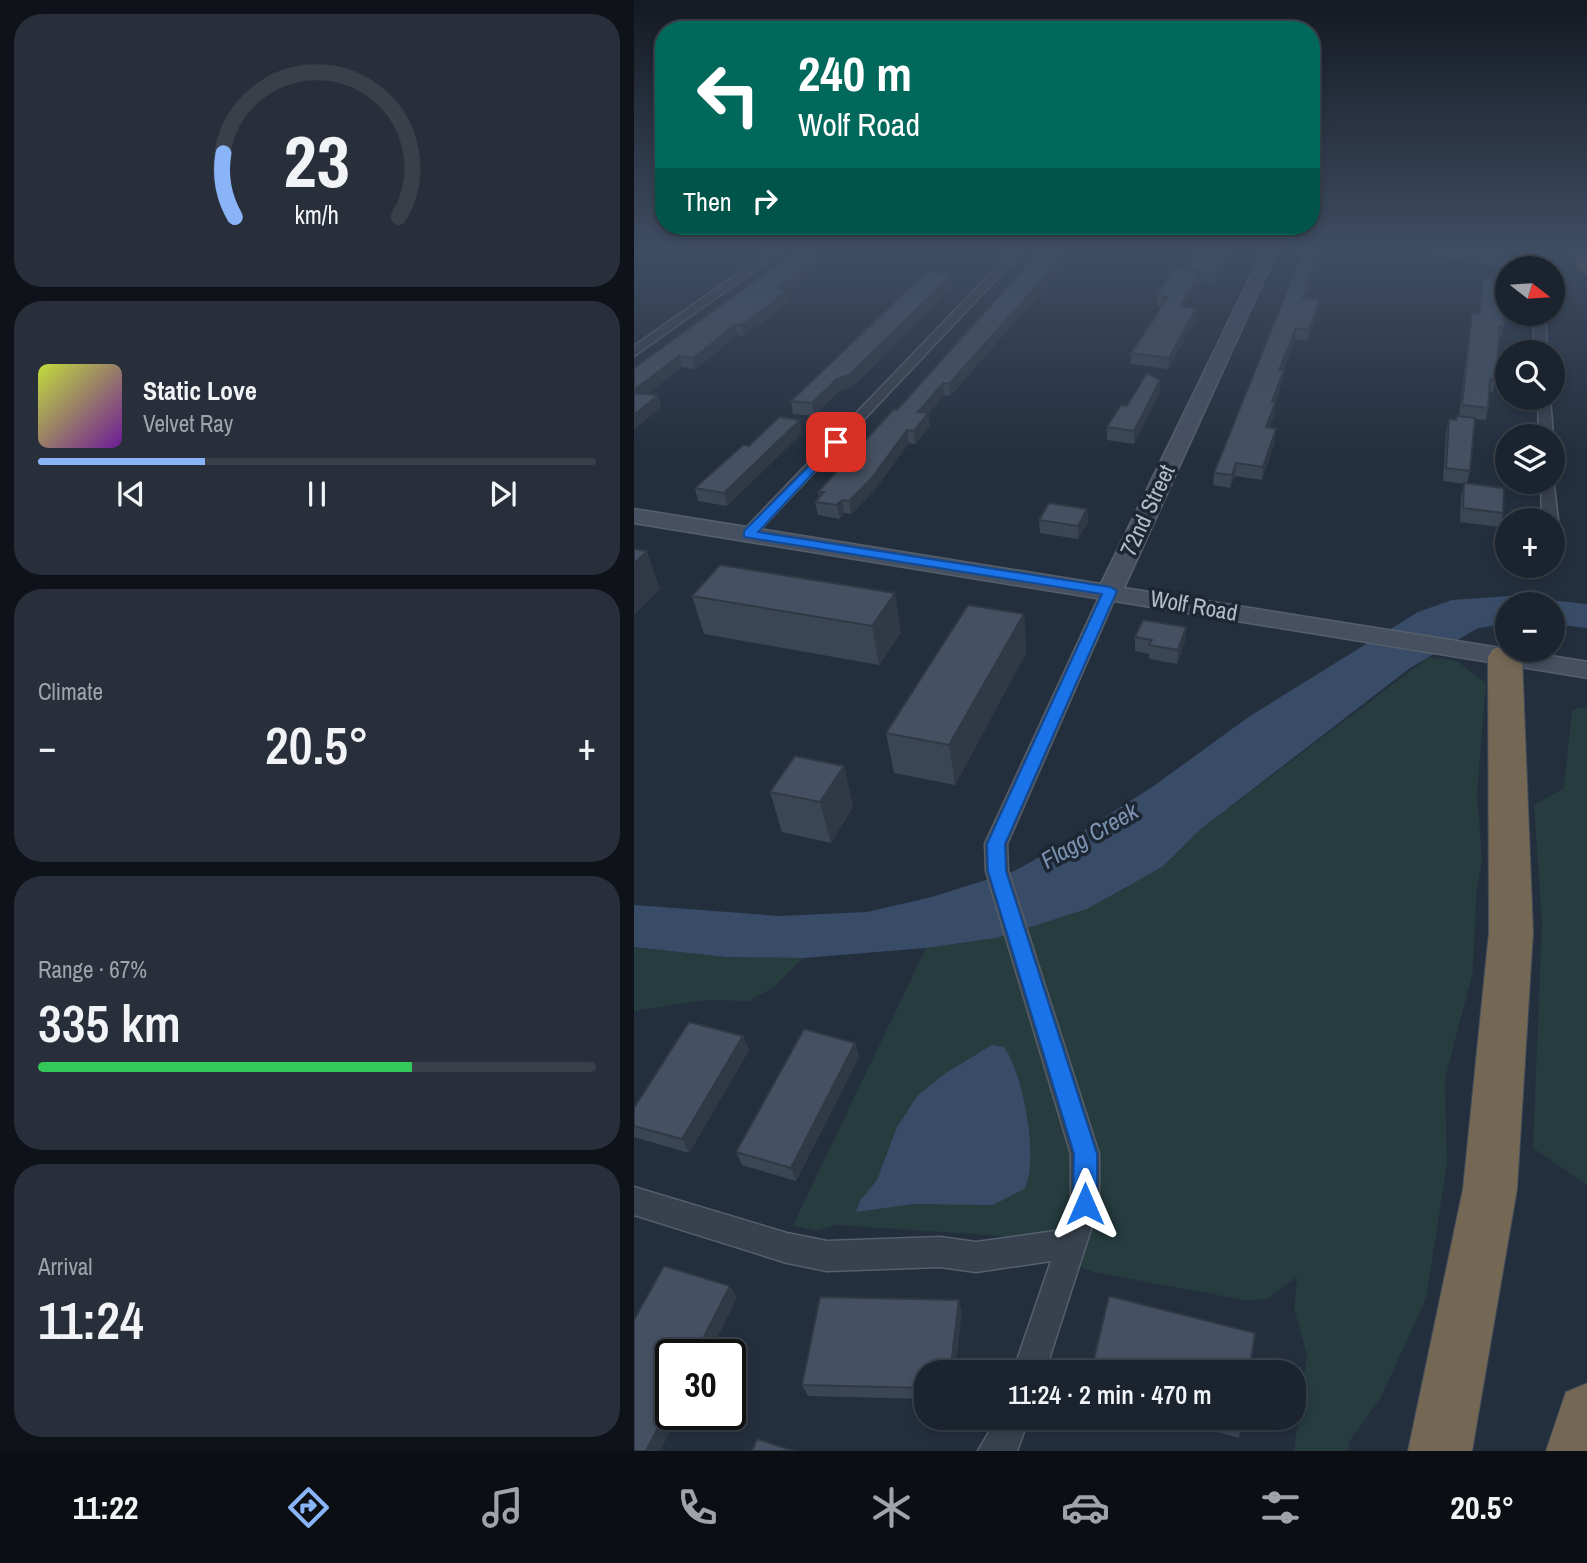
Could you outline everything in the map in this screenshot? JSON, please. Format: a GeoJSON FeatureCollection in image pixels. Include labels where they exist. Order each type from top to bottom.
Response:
{"type":"FeatureCollection","features":[{"type":"Feature","properties":{"kind":"highway"},"geometry":{"type":"LineString","coordinates":[[1440,1451],[1490,1189],[1510,945],[1487,654]]}},
{"type":"Feature","properties":{"kind":"highway"},"geometry":{"type":"LineString","coordinates":[[1578,1451],[1588,1414]]}},
{"type":"Feature","properties":{"kind":"street"},"geometry":{"type":"LineString","coordinates":[[634,352],[681,319]]}},
{"type":"Feature","properties":{"kind":"street"},"geometry":{"type":"LineString","coordinates":[[748,534],[953,319]]}},
{"type":"Feature","properties":{"kind":"street","name":"72nd Street"},"geometry":{"type":"LineString","coordinates":[[1033,1360],[1085,1204],[1085,1154],[997,871],[996,844],[1110,591],[1238,319]]}},
{"type":"Feature","properties":{"kind":"street","name":"Wolf Road"},"geometry":{"type":"LineString","coordinates":[[634,516],[1588,670]]}},
{"type":"Feature","properties":{"kind":"street"},"geometry":{"type":"LineString","coordinates":[[634,1201],[787,1248],[827,1256],[940,1252],[976,1257],[1074,1243]]}},
{"type":"Feature","properties":{"kind":"street"},"geometry":{"type":"LineString","coordinates":[[995,1451],[1009,1430]]}},
{"type":"Feature","properties":{"kind":"green space"},"geometry":{"type":"Polygon","coordinates":[[[1429,657],[1457,661],[1486,683],[1477,794],[1482,861],[1476,895],[1473,971],[1445,1079],[1447,1164],[1426,1299],[1380,1399],[1349,1442],[1348,1451],[1294,1451],[1297,1430],[1306,1430],[1307,1355],[1294,1308],[1297,1277],[1267,1299],[1244,1300],[1093,1272],[1003,1236],[836,1225],[815,1231],[793,1225],[926,948],[996,938],[1087,909],[1162,867],[1201,829],[1429,657]]]}},
{"type":"Feature","properties":{"kind":"green space"},"geometry":{"type":"Polygon","coordinates":[[[1588,707],[1587,1185],[1533,1148],[1542,923],[1534,805],[1564,788],[1572,710],[1588,707]]]}},
{"type":"Feature","properties":{"kind":"green space"},"geometry":{"type":"Polygon","coordinates":[[[634,947],[726,957],[803,958],[774,987],[749,1001],[705,1000],[634,1011],[634,947]]]}},
{"type":"Feature","properties":{"kind":"water","name":"Flagg Creek"},"geometry":{"type":"Polygon","coordinates":[[[1495,597],[1495,626],[1478,628],[1410,668],[1201,829],[1162,867],[1087,909],[996,938],[926,948],[803,958],[726,957],[634,947],[634,905],[779,916],[867,912],[932,897],[1014,871],[1060,846],[1155,785],[1250,716],[1418,612],[1452,600],[1495,597]]]}},
{"type":"Feature","properties":{"kind":"water"},"geometry":{"type":"Polygon","coordinates":[[[1565,602],[1587,604],[1587,628],[1565,625],[1565,602]]]}},
{"type":"Feature","properties":{"kind":"water"},"geometry":{"type":"Polygon","coordinates":[[[992,1045],[1004,1047],[1011,1059],[1023,1096],[1030,1139],[1029,1176],[1024,1189],[993,1205],[914,1204],[856,1212],[860,1201],[877,1180],[897,1127],[918,1095],[946,1073],[992,1045]]]}},
{"type":"Feature","properties":{"kind":"building"},"geometry":{"type":"Polygon","coordinates":[[[702,319],[750,319],[742,325],[735,325],[693,358],[679,356],[634,390],[634,368],[702,319]]]}},
{"type":"Feature","properties":{"kind":"building"},"geometry":{"type":"Polygon","coordinates":[[[877,319],[907,319],[849,375],[837,379],[812,403],[791,401],[877,319]]]}},
{"type":"Feature","properties":{"kind":"building"},"geometry":{"type":"Polygon","coordinates":[[[979,319],[1007,319],[949,384],[943,383],[918,412],[928,413],[914,431],[907,430],[871,479],[849,501],[842,500],[837,505],[815,502],[824,492],[818,492],[894,409],[897,410],[979,319]]]}},
{"type":"Feature","properties":{"kind":"building"},"geometry":{"type":"Polygon","coordinates":[[[1154,319],[1190,319],[1169,358],[1131,353],[1154,319]]]}},
{"type":"Feature","properties":{"kind":"building"},"geometry":{"type":"Polygon","coordinates":[[[1276,319],[1313,319],[1309,330],[1296,328],[1279,370],[1284,370],[1266,427],[1276,429],[1263,467],[1236,463],[1232,475],[1214,473],[1276,319]]]}},
{"type":"Feature","properties":{"kind":"building"},"geometry":{"type":"Polygon","coordinates":[[[1471,319],[1495,319],[1495,326],[1504,326],[1500,327],[1499,340],[1495,340],[1495,380],[1490,379],[1488,408],[1462,405],[1471,319]]]}},
{"type":"Feature","properties":{"kind":"building"},"geometry":{"type":"Polygon","coordinates":[[[1147,373],[1160,380],[1134,431],[1107,427],[1121,405],[1127,406],[1147,373]]]}},
{"type":"Feature","properties":{"kind":"building"},"geometry":{"type":"Polygon","coordinates":[[[634,393],[658,395],[634,415],[634,393]]]}},
{"type":"Feature","properties":{"kind":"building"},"geometry":{"type":"Polygon","coordinates":[[[1457,416],[1475,418],[1470,471],[1446,468],[1449,419],[1456,420],[1457,416]]]}},
{"type":"Feature","properties":{"kind":"building"},"geometry":{"type":"Polygon","coordinates":[[[779,417],[800,420],[724,493],[695,488],[743,445],[749,446],[779,417]]]}},
{"type":"Feature","properties":{"kind":"building"},"geometry":{"type":"Polygon","coordinates":[[[1464,483],[1495,487],[1495,494],[1504,494],[1503,508],[1495,508],[1495,512],[1463,508],[1464,483]]]}},
{"type":"Feature","properties":{"kind":"building"},"geometry":{"type":"Polygon","coordinates":[[[1049,503],[1087,509],[1078,526],[1039,520],[1049,503]]]}},
{"type":"Feature","properties":{"kind":"building"},"geometry":{"type":"Polygon","coordinates":[[[634,549],[647,551],[634,564],[634,549]]]}},
{"type":"Feature","properties":{"kind":"building"},"geometry":{"type":"Polygon","coordinates":[[[720,565],[895,593],[872,626],[692,596],[720,565]]]}},
{"type":"Feature","properties":{"kind":"building"},"geometry":{"type":"Polygon","coordinates":[[[968,605],[1024,614],[949,745],[886,733],[968,605]]]}},
{"type":"Feature","properties":{"kind":"building"},"geometry":{"type":"Polygon","coordinates":[[[1143,620],[1186,627],[1178,650],[1149,645],[1152,640],[1135,637],[1143,620]]]}},
{"type":"Feature","properties":{"kind":"building"},"geometry":{"type":"Polygon","coordinates":[[[795,756],[844,766],[820,802],[770,792],[795,756]]]}},
{"type":"Feature","properties":{"kind":"building"},"geometry":{"type":"Polygon","coordinates":[[[689,1022],[743,1036],[682,1139],[634,1126],[634,1108],[689,1022]]]}},
{"type":"Feature","properties":{"kind":"building"},"geometry":{"type":"Polygon","coordinates":[[[804,1029],[855,1043],[791,1168],[736,1152],[804,1029]]]}},
{"type":"Feature","properties":{"kind":"building"},"geometry":{"type":"Polygon","coordinates":[[[664,1266],[730,1286],[703,1339],[655,1339],[657,1430],[646,1451],[634,1451],[634,1320],[664,1266]]]}},
{"type":"Feature","properties":{"kind":"building"},"geometry":{"type":"Polygon","coordinates":[[[1109,1296],[1255,1333],[1251,1360],[1094,1360],[1109,1296]]]}},
{"type":"Feature","properties":{"kind":"building"},"geometry":{"type":"Polygon","coordinates":[[[820,1297],[959,1300],[952,1360],[914,1360],[914,1388],[802,1385],[820,1297]]]}},
{"type":"Feature","properties":{"kind":"building"},"geometry":{"type":"Polygon","coordinates":[[[757,1439],[794,1451],[752,1451],[757,1439]]]}},
{"type":"Feature","properties":{"kind":"route"},"geometry":{"type":"LineString","coordinates":[[836,442],[748,534],[1110,591],[996,844],[997,871],[1085,1154],[1085,1204]]}}]}
